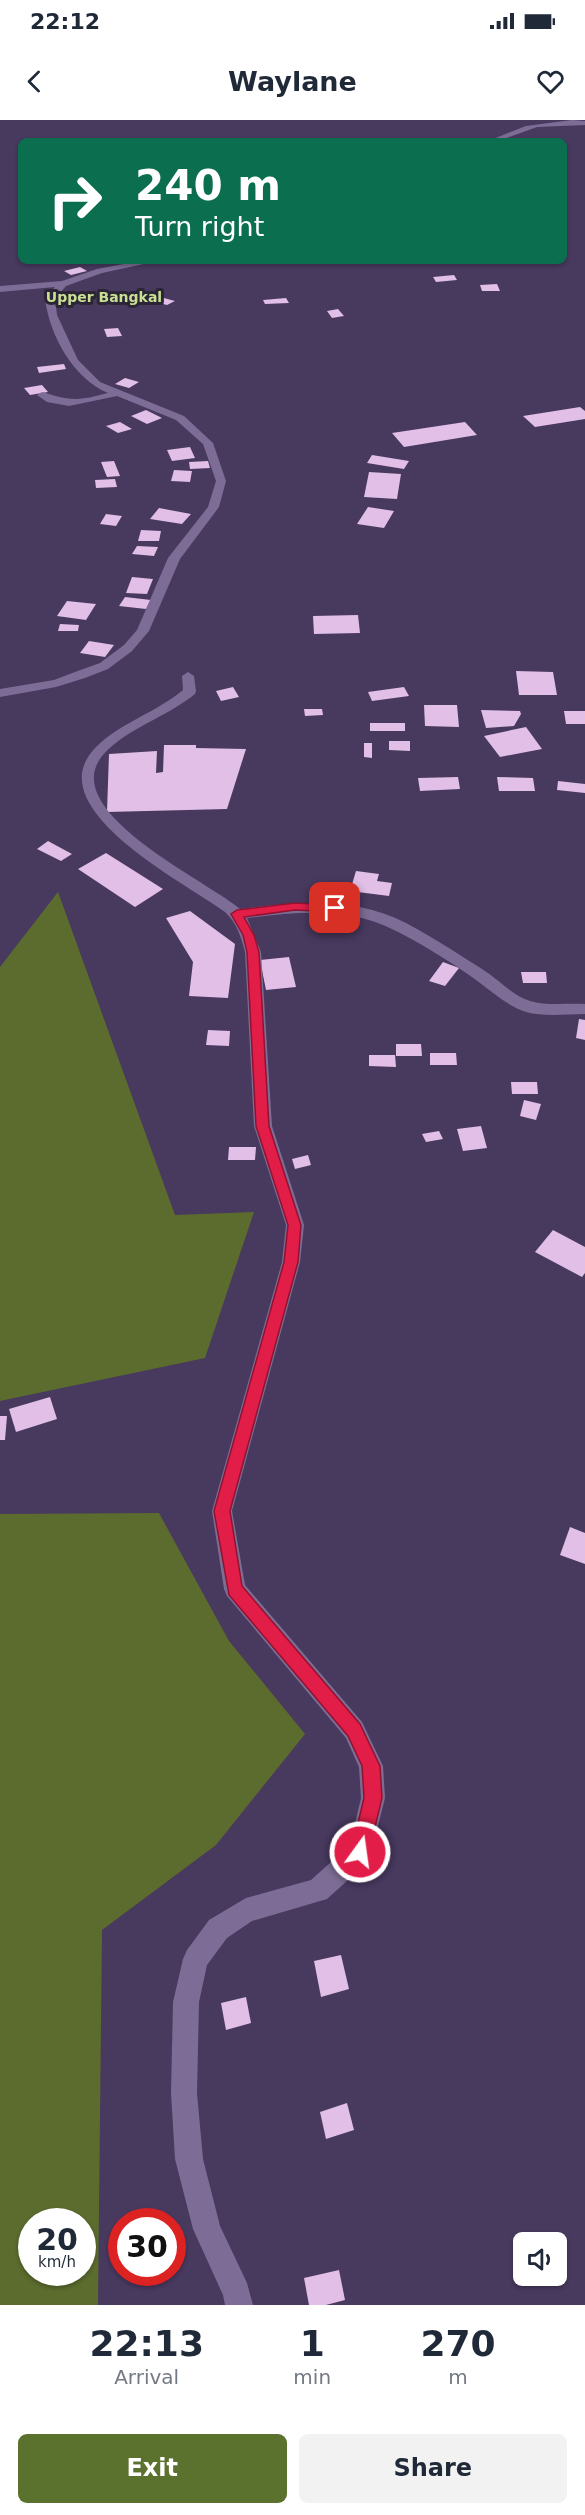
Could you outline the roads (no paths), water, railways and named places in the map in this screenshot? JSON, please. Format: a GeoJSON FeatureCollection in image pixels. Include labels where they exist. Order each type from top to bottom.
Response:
{"type":"FeatureCollection","features":[{"type":"Feature","properties":{"kind":"street"},"geometry":{"type":"LineString","coordinates":[[499,138],[521,128],[541,124],[585,123]]}},
{"type":"Feature","properties":{"kind":"street"},"geometry":{"type":"LineString","coordinates":[[0,289],[63,285],[100,271],[138,264]]}},
{"type":"Feature","properties":{"kind":"street"},"geometry":{"type":"LineString","coordinates":[[0,693],[56,683],[80,675],[104,666],[128,648],[143,631],[174,558],[213,507],[221,481],[208,444],[180,418],[96,384],[74,361],[52,315],[50,299],[63,285]]}},
{"type":"Feature","properties":{"kind":"street"},"geometry":{"type":"LineString","coordinates":[[42,395],[49,400],[72,402],[118,393]]}},
{"type":"Feature","properties":{"kind":"street"},"geometry":{"type":"LineString","coordinates":[[188,676],[190,691],[168,708],[119,736],[93,758],[88,775],[92,796],[104,816],[132,840],[237,914],[248,935],[253,952],[263,1126],[295,1225],[291,1262],[222,1511],[235,1589],[354,1730],[371,1766],[373,1798],[360,1852],[352,1860],[318,1890],[246,1910],[218,1929],[196,1959],[186,2002],[184,2093],[189,2159],[207,2229],[237,2293],[239,2305]]}},
{"type":"Feature","properties":{"kind":"street"},"geometry":{"type":"LineString","coordinates":[[237,914],[295,907],[335,908],[366,914],[399,926],[484,978],[508,997],[529,1007],[585,1009]]}},
{"type":"Feature","properties":{"kind":"district","name":"Upper Bangkal"},"geometry":{"type":"Point","coordinates":[104,297]}}]}
